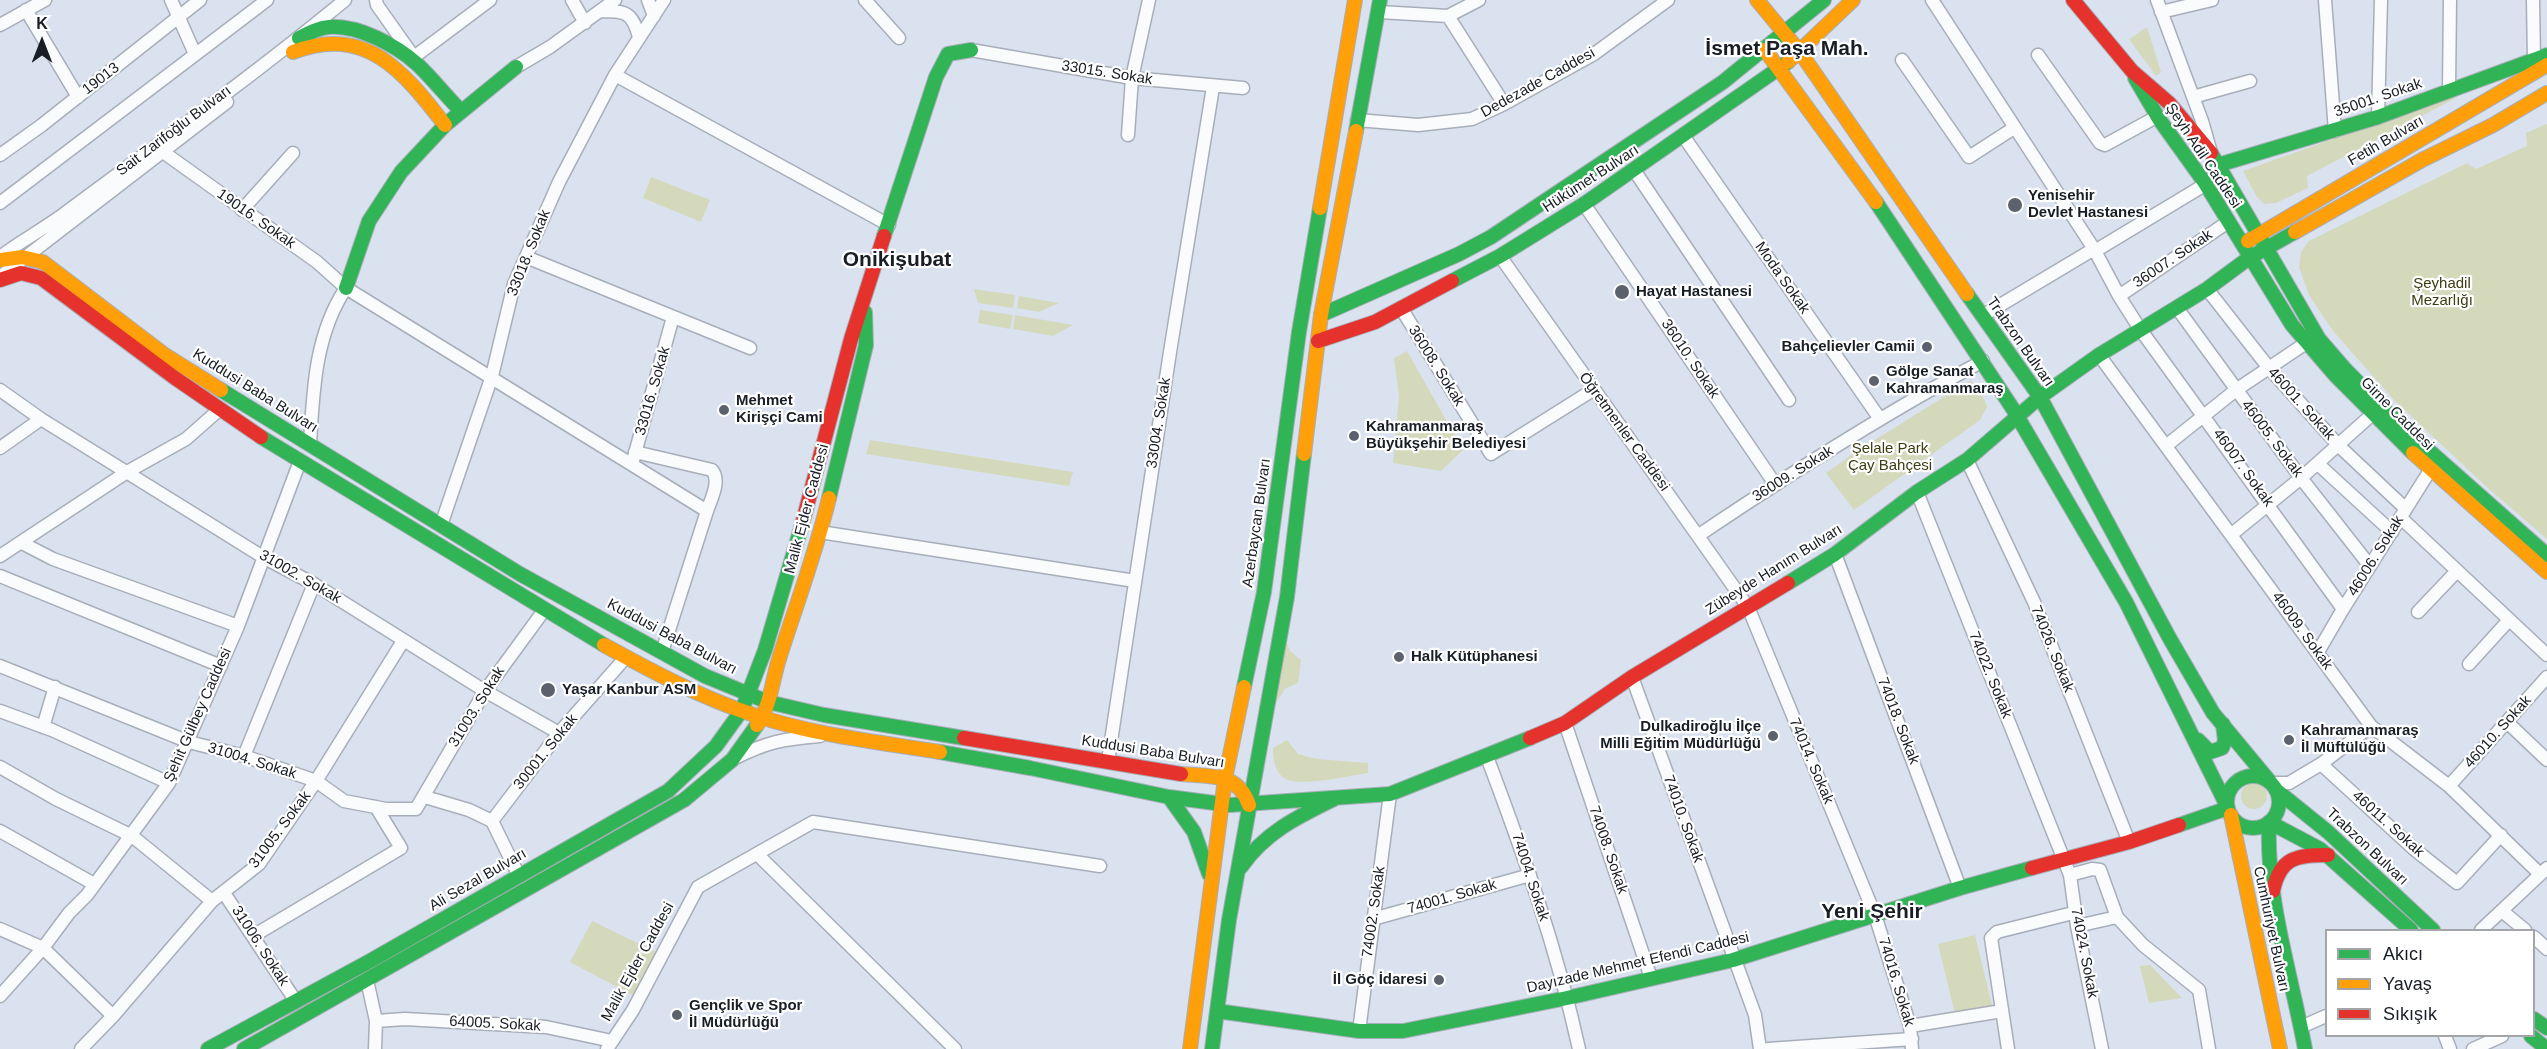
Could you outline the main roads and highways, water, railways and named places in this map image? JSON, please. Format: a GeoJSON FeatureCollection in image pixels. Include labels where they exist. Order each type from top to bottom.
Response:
{"type":"FeatureCollection","features":[{"type":"Feature","properties":{"kind":"main road","name":"Azerbaycan Bulvarı"},"geometry":{"type":"LineString","coordinates":[[1190,1049],[1225,779],[1264,592],[1299,332],[1355,0]]}},
{"type":"Feature","properties":{"kind":"main road","name":"Trabzon Bulvarı"},"geometry":{"type":"LineString","coordinates":[[1757,0],[1800,52],[2040,398],[2170,639],[2213,713],[2273,786],[2328,832],[2432,929]]}},
{"type":"Feature","properties":{"kind":"main road","name":"Hükümet Bulvarı"},"geometry":{"type":"LineString","coordinates":[[1321,315],[1459,254],[1491,237],[1723,82],[1824,0]]}},
{"type":"Feature","properties":{"kind":"main road","name":"Hükümet Bulvarı"},"geometry":{"type":"LineString","coordinates":[[1318,341],[1375,322],[1500,256],[1584,204],[1778,69],[1800,52],[1853,0]]}},
{"type":"Feature","properties":{"kind":"main road","name":"Şeyh Adil Caddesi"},"geometry":{"type":"LineString","coordinates":[[2073,0],[2132,71],[2169,103],[2215,159],[2261,242]]}},
{"type":"Feature","properties":{"kind":"main road"},"geometry":{"type":"LineString","coordinates":[[1212,1049],[1237,874],[1287,592],[1321,315],[1380,6]]}},
{"type":"Feature","properties":{"kind":"main road"},"geometry":{"type":"LineString","coordinates":[[299,38],[316,30],[335,27],[382,42],[415,60],[461,111]]}},
{"type":"Feature","properties":{"kind":"main road"},"geometry":{"type":"LineString","coordinates":[[293,52],[315,44],[334,42],[357,48],[385,62],[414,85],[445,125]]}},
{"type":"Feature","properties":{"kind":"main road"},"geometry":{"type":"LineString","coordinates":[[1765,50],[1886,215],[1983,361],[2126,603],[2229,812],[2244,826],[2262,826],[2270,822],[2278,807],[2273,786],[2256,776],[2240,779],[2229,792],[2229,812]]}},
{"type":"Feature","properties":{"kind":"main road","name":"Malik Ejder Caddesi"},"geometry":{"type":"LineString","coordinates":[[742,710],[765,650],[793,560],[851,339],[936,76],[948,54],[971,51]]}},
{"type":"Feature","properties":{"kind":"main road","name":"Fetih Bulvarı"},"geometry":{"type":"LineString","coordinates":[[2261,242],[2524,79],[2543,60]]}},
{"type":"Feature","properties":{"kind":"main road","name":"35001. Sokak"},"geometry":{"type":"LineString","coordinates":[[2215,159],[2335,131],[2449,90],[2543,60]]}},
{"type":"Feature","properties":{"kind":"main road"},"geometry":{"type":"LineString","coordinates":[[346,288],[369,221],[401,172],[445,125],[516,67]]}},
{"type":"Feature","properties":{"kind":"main road","name":"Şeyh Adil Caddesi"},"geometry":{"type":"LineString","coordinates":[[2132,71],[2143,95],[2206,184],[2245,252]]}},
{"type":"Feature","properties":{"kind":"main road"},"geometry":{"type":"LineString","coordinates":[[2524,79],[2517,88],[2518,95],[2528,102],[2541,97]]}},
{"type":"Feature","properties":{"kind":"main road"},"geometry":{"type":"LineString","coordinates":[[2261,242],[2493,125],[2541,97]]}},
{"type":"Feature","properties":{"kind":"main road","name":"Zübeyde Hanım Bulvarı"},"geometry":{"type":"LineString","coordinates":[[1249,805],[1390,794],[1487,757],[1565,723],[1632,677],[1835,554],[1917,492],[1967,460],[2040,398],[2099,355],[2207,289],[2245,252],[2261,242]]}},
{"type":"Feature","properties":{"kind":"main road","name":"Girne Caddesi"},"geometry":{"type":"LineString","coordinates":[[2261,242],[2319,339],[2376,411]]}},
{"type":"Feature","properties":{"kind":"main road","name":"Girne Caddesi"},"geometry":{"type":"LineString","coordinates":[[2245,252],[2306,343],[2547,572]]}},
{"type":"Feature","properties":{"kind":"main road","name":"Kuddusi Baba Bulvarı"},"geometry":{"type":"LineString","coordinates":[[0,258],[27,257],[43,262],[165,355],[520,573],[705,676],[768,702],[824,715],[1179,774],[1225,779],[1239,785],[1249,805],[1169,797],[1030,768],[761,719],[705,696],[626,657],[300,461],[220,410],[33,273],[19,273],[0,278]]}},
{"type":"Feature","properties":{"kind":"main road","name":"Malik Ejder Caddesi"},"geometry":{"type":"LineString","coordinates":[[761,719],[820,532],[866,345],[864,303]]}},
{"type":"Feature","properties":{"kind":"main road","name":"Girne Caddesi"},"geometry":{"type":"LineString","coordinates":[[2434,465],[2547,555]]}},
{"type":"Feature","properties":{"kind":"main road","name":"Ali Sezal Bulvarı"},"geometry":{"type":"LineString","coordinates":[[208,1049],[295,1000],[370,962],[668,791],[716,746],[742,710]]}},
{"type":"Feature","properties":{"kind":"main road"},"geometry":{"type":"LineString","coordinates":[[244,1049],[684,800],[732,759],[761,719]]}},
{"type":"Feature","properties":{"kind":"main road"},"geometry":{"type":"LineString","coordinates":[[2193,735],[2204,748],[2210,752],[2216,751],[2222,748],[2225,741],[2223,724]]}},
{"type":"Feature","properties":{"kind":"main road"},"geometry":{"type":"LineString","coordinates":[[1169,797],[1183,812],[1196,832],[1211,883]]}},
{"type":"Feature","properties":{"kind":"main road"},"geometry":{"type":"LineString","coordinates":[[1237,874],[1252,848],[1267,835],[1290,820],[1336,798]]}},
{"type":"Feature","properties":{"kind":"main road","name":"Dayızade Mehmet Efendi Caddesi"},"geometry":{"type":"LineString","coordinates":[[1217,1011],[1359,1031],[1403,1031],[1568,998],[1733,960],[1960,888],[2229,812]]}},
{"type":"Feature","properties":{"kind":"main road","name":"Cumhuriyet Bulvarı"},"geometry":{"type":"LineString","coordinates":[[2229,812],[2280,1049]]}},
{"type":"Feature","properties":{"kind":"main road","name":"Trabzon Bulvarı"},"geometry":{"type":"LineString","coordinates":[[2270,822],[2298,835],[2328,855],[2410,929]]}},
{"type":"Feature","properties":{"kind":"main road","name":"Cumhuriyet Bulvarı"},"geometry":{"type":"LineString","coordinates":[[2270,822],[2267,867],[2305,1049]]}},
{"type":"Feature","properties":{"kind":"main road"},"geometry":{"type":"LineString","coordinates":[[2272,897],[2274,879],[2281,867],[2291,859],[2309,855],[2328,855]]}},
{"type":"Feature","properties":{"kind":"main road"},"geometry":{"type":"LineString","coordinates":[[2533,1037],[2547,1049]]}},
{"type":"Feature","properties":{"kind":"place","name":"Yenisehir Devlet Hastanesi"},"geometry":{"type":"Point","coordinates":[2015,205]}},
{"type":"Feature","properties":{"kind":"place","name":"Hayat Hastanesi"},"geometry":{"type":"Point","coordinates":[1622,292]}},
{"type":"Feature","properties":{"kind":"place","name":"Bahçelievler Camii"},"geometry":{"type":"Point","coordinates":[1927,347]}},
{"type":"Feature","properties":{"kind":"place","name":"Gölge Sanat Kahramanmaraş"},"geometry":{"type":"Point","coordinates":[1874,381]}},
{"type":"Feature","properties":{"kind":"place","name":"Mehmet Kirişçi Cami"},"geometry":{"type":"Point","coordinates":[724,410]}},
{"type":"Feature","properties":{"kind":"place","name":"Kahramanmaraş Büyükşehir Belediyesi"},"geometry":{"type":"Point","coordinates":[1354,436]}},
{"type":"Feature","properties":{"kind":"place","name":"Halk Kütüphanesi"},"geometry":{"type":"Point","coordinates":[1399,657]}},
{"type":"Feature","properties":{"kind":"place","name":"Yaşar Kanbur ASM"},"geometry":{"type":"Point","coordinates":[548,690]}},
{"type":"Feature","properties":{"kind":"place","name":"Dulkadiroğlu İlçe Milli Eğitim Müdürlüğü"},"geometry":{"type":"Point","coordinates":[1773,736]}},
{"type":"Feature","properties":{"kind":"place","name":"Kahramanmaraş İl Müftülüğü"},"geometry":{"type":"Point","coordinates":[2289,740]}},
{"type":"Feature","properties":{"kind":"place","name":"İl Göç İdaresi"},"geometry":{"type":"Point","coordinates":[1439,980]}},
{"type":"Feature","properties":{"kind":"place","name":"Gençlik ve Spor İl Müdürlüğü"},"geometry":{"type":"Point","coordinates":[677,1015]}},
{"type":"Feature","properties":{"kind":"district","name":"İsmet Paşa Mah."},"geometry":{"type":"Point","coordinates":[1787,49]}},
{"type":"Feature","properties":{"kind":"district","name":"Onikişubat"},"geometry":{"type":"Point","coordinates":[897,260]}},
{"type":"Feature","properties":{"kind":"district","name":"Yeni Şehir"},"geometry":{"type":"Point","coordinates":[1872,912]}},
{"type":"Feature","properties":{"kind":"park label","name":"Şeyhadil Mezarlığı"},"geometry":{"type":"Point","coordinates":[2442,292]}},
{"type":"Feature","properties":{"kind":"park label","name":"Şelale Park Çay Bahçesi"},"geometry":{"type":"Point","coordinates":[1890,458]}}]}
